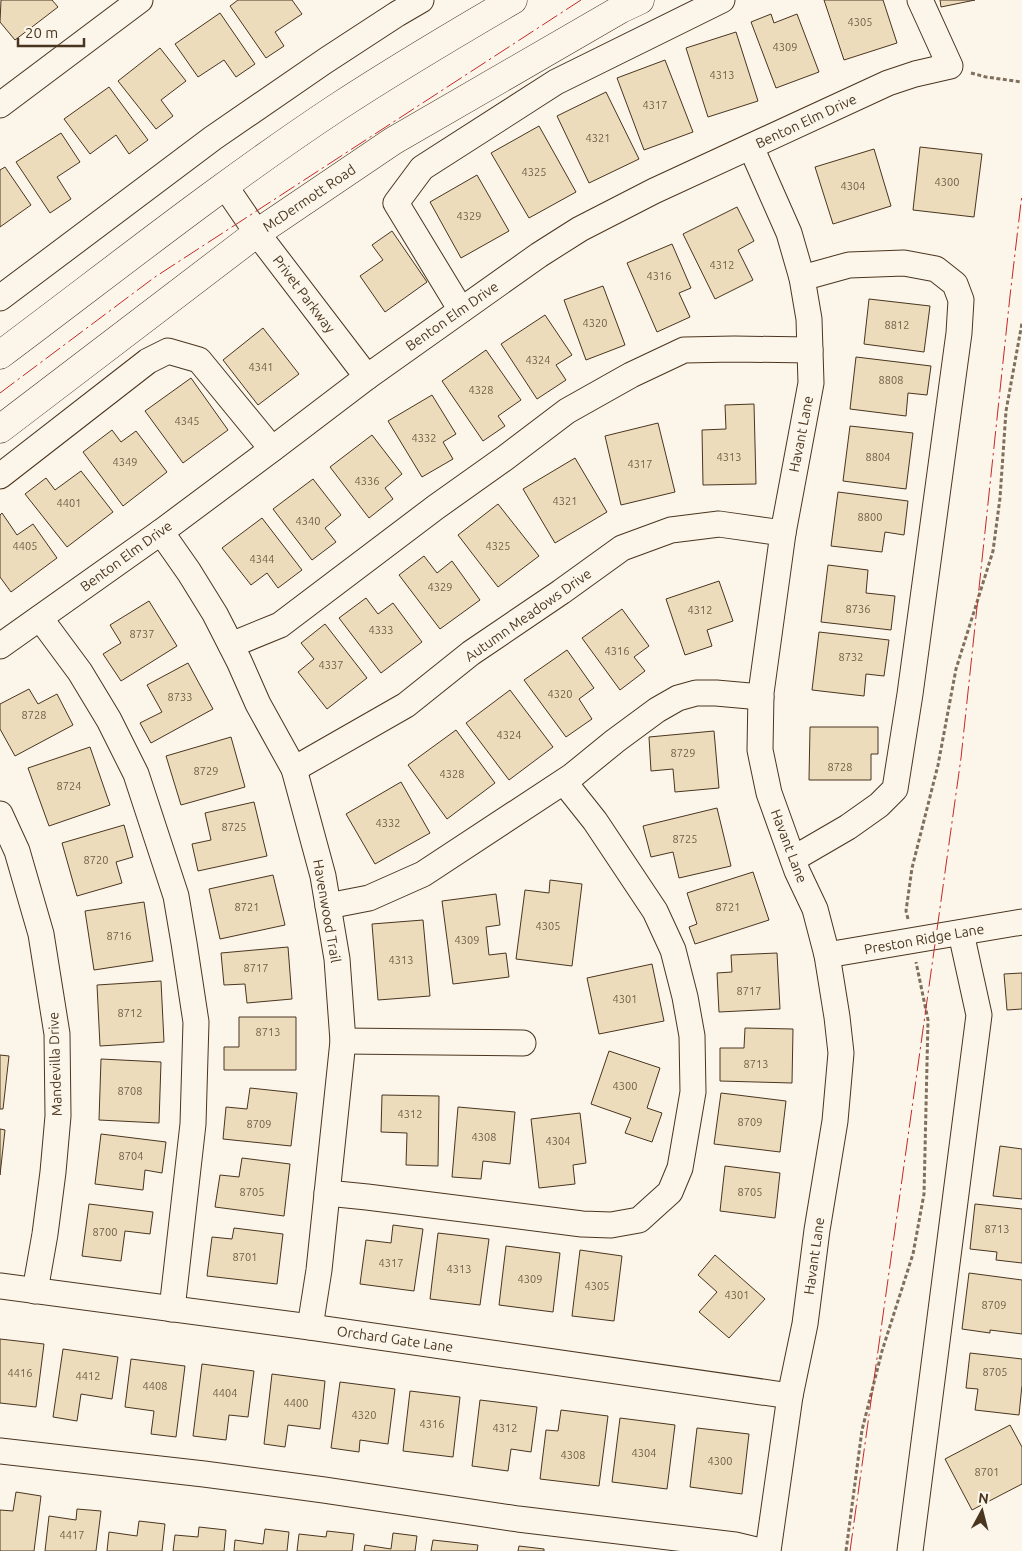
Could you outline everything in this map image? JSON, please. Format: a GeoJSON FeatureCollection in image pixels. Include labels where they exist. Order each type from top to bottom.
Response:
{"type":"FeatureCollection","features":[{"type":"Feature","properties":{"kind":"main road"},"geometry":{"type":"LineString","coordinates":[[0,355],[225,186],[343,104],[430,48],[513,0]]}},
{"type":"Feature","properties":{"kind":"main road","name":"McDermott Road"},"geometry":{"type":"LineString","coordinates":[[0,429],[257,233],[393,141],[621,9],[640,0]]}},
{"type":"Feature","properties":{"kind":"street"},"geometry":{"type":"LineString","coordinates":[[0,105],[140,0]]}},
{"type":"Feature","properties":{"kind":"street"},"geometry":{"type":"LineString","coordinates":[[0,298],[213,138],[333,56],[421,0]]}},
{"type":"Feature","properties":{"kind":"street"},"geometry":{"type":"LineString","coordinates":[[461,310],[396,203],[422,168],[556,82],[722,0]]}},
{"type":"Feature","properties":{"kind":"street"},"geometry":{"type":"LineString","coordinates":[[920,0],[950,66]]}},
{"type":"Feature","properties":{"kind":"street","name":"Benton Elm Drive"},"geometry":{"type":"LineString","coordinates":[[0,646],[161,532],[367,376],[538,255],[580,229],[654,191],[888,83],[915,74],[950,66]]}},
{"type":"Feature","properties":{"kind":"street","name":"Havant Lane"},"geometry":{"type":"LineString","coordinates":[[751,147],[789,233],[802,278],[809,319],[811,383],[783,533],[761,697],[760,750],[769,793],[793,859],[815,909],[827,955],[841,1053],[835,1121],[817,1230],[805,1324],[790,1396],[768,1551]]}},
{"type":"Feature","properties":{"kind":"street","name":"Privet Parkway"},"geometry":{"type":"LineString","coordinates":[[225,186],[257,233],[367,376]]}},
{"type":"Feature","properties":{"kind":"street"},"geometry":{"type":"LineString","coordinates":[[793,859],[848,827],[879,805],[894,789],[910,694],[959,333],[961,300],[955,284],[936,270],[904,263],[849,265],[802,278]]}},
{"type":"Feature","properties":{"kind":"street"},"geometry":{"type":"LineString","coordinates":[[231,645],[280,625],[436,506],[567,411],[631,375],[684,350],[810,350]]}},
{"type":"Feature","properties":{"kind":"street"},"geometry":{"type":"LineString","coordinates":[[0,476],[148,361],[168,351],[199,360],[272,449]]}},
{"type":"Feature","properties":{"kind":"street","name":"Autumn Meadows Drive"},"geometry":{"type":"LineString","coordinates":[[294,769],[406,705],[471,653],[622,548],[670,530],[720,524],[783,533]]}},
{"type":"Feature","properties":{"kind":"street","name":"Havenwood Trail"},"geometry":{"type":"LineString","coordinates":[[161,532],[215,614],[258,704],[294,769],[323,876],[337,959],[343,1041],[319,1270],[310,1326]]}},
{"type":"Feature","properties":{"kind":"street"},"geometry":{"type":"LineString","coordinates":[[40,618],[80,672],[109,720],[136,774],[176,896],[196,1022],[193,1124],[172,1308]]}},
{"type":"Feature","properties":{"kind":"street"},"geometry":{"type":"LineString","coordinates":[[328,906],[369,898],[423,874],[564,782],[615,740],[657,710],[678,698],[696,693],[761,697]]}},
{"type":"Feature","properties":{"kind":"street"},"geometry":{"type":"LineString","coordinates":[[327,1194],[384,1199],[582,1224],[611,1225],[639,1220],[670,1192],[680,1168],[693,1092],[692,1036],[685,997],[673,950],[655,911],[595,821],[564,782]]}},
{"type":"Feature","properties":{"kind":"street","name":"Mandevilla Drive"},"geometry":{"type":"LineString","coordinates":[[0,814],[8,854],[41,934],[56,1034],[58,1116],[55,1153],[45,1234],[35,1290]]}},
{"type":"Feature","properties":{"kind":"street","name":"Preston Ridge Lane"},"geometry":{"type":"LineString","coordinates":[[827,955],[1022,922]]}},
{"type":"Feature","properties":{"kind":"street"},"geometry":{"type":"LineString","coordinates":[[910,1551],[979,1015],[960,933]]}},
{"type":"Feature","properties":{"kind":"street"},"geometry":{"type":"LineString","coordinates":[[343,1041],[523,1043]]}},
{"type":"Feature","properties":{"kind":"street","name":"Orchard Gate Lane"},"geometry":{"type":"LineString","coordinates":[[0,1286],[310,1326],[790,1396]]}},
{"type":"Feature","properties":{"kind":"street"},"geometry":{"type":"LineString","coordinates":[[0,1451],[204,1474],[518,1519],[736,1545],[760,1551]]}},
{"type":"Feature","properties":{"kind":"path"},"geometry":{"type":"LineString","coordinates":[[950,66],[986,77],[1022,82]]}},
{"type":"Feature","properties":{"kind":"building"},"geometry":{"type":"Polygon","coordinates":[[[1,0],[52,0],[58,7],[15,40],[0,22],[1,0]]]}},
{"type":"Feature","properties":{"kind":"building"},"geometry":{"type":"Polygon","coordinates":[[[238,0],[292,0],[302,14],[275,32],[284,46],[266,58],[230,6],[238,0]]]}},
{"type":"Feature","properties":{"kind":"building"},"geometry":{"type":"Polygon","coordinates":[[[824,0],[883,0],[897,43],[844,60],[824,0]]]}},
{"type":"Feature","properties":{"kind":"building"},"geometry":{"type":"Polygon","coordinates":[[[940,0],[975,0],[941,7],[940,0]]]}},
{"type":"Feature","properties":{"kind":"building"},"geometry":{"type":"Polygon","coordinates":[[[220,13],[255,64],[236,77],[224,60],[198,77],[175,44],[220,13]]]}},
{"type":"Feature","properties":{"kind":"building"},"geometry":{"type":"Polygon","coordinates":[[[771,14],[774,23],[797,14],[819,72],[776,88],[751,22],[771,14]]]}},
{"type":"Feature","properties":{"kind":"building"},"geometry":{"type":"Polygon","coordinates":[[[736,32],[758,101],[708,117],[686,48],[736,32]]]}},
{"type":"Feature","properties":{"kind":"building"},"geometry":{"type":"Polygon","coordinates":[[[160,48],[186,81],[161,100],[173,116],[156,129],[118,81],[160,48]]]}},
{"type":"Feature","properties":{"kind":"building"},"geometry":{"type":"Polygon","coordinates":[[[665,60],[693,132],[644,150],[617,78],[665,60]]]}},
{"type":"Feature","properties":{"kind":"building"},"geometry":{"type":"Polygon","coordinates":[[[109,87],[148,140],[129,154],[116,135],[90,154],[64,119],[109,87]]]}},
{"type":"Feature","properties":{"kind":"building"},"geometry":{"type":"Polygon","coordinates":[[[606,92],[639,159],[589,183],[557,116],[606,92]]]}},
{"type":"Feature","properties":{"kind":"building"},"geometry":{"type":"Polygon","coordinates":[[[539,126],[576,192],[529,218],[491,153],[539,126]]]}},
{"type":"Feature","properties":{"kind":"building"},"geometry":{"type":"Polygon","coordinates":[[[61,133],[80,162],[57,177],[71,199],[50,213],[16,162],[61,133]]]}},
{"type":"Feature","properties":{"kind":"building"},"geometry":{"type":"Polygon","coordinates":[[[920,147],[982,154],[974,217],[913,210],[920,147]]]}},
{"type":"Feature","properties":{"kind":"building"},"geometry":{"type":"Polygon","coordinates":[[[874,149],[891,206],[833,224],[815,167],[874,149]]]}},
{"type":"Feature","properties":{"kind":"building"},"geometry":{"type":"Polygon","coordinates":[[[5,167],[31,205],[0,227],[0,170],[5,167]]]}},
{"type":"Feature","properties":{"kind":"building"},"geometry":{"type":"Polygon","coordinates":[[[477,175],[509,231],[461,258],[430,202],[477,175]]]}},
{"type":"Feature","properties":{"kind":"building"},"geometry":{"type":"Polygon","coordinates":[[[737,207],[754,241],[738,250],[753,280],[715,299],[683,234],[737,207]]]}},
{"type":"Feature","properties":{"kind":"building"},"geometry":{"type":"Polygon","coordinates":[[[392,231],[427,282],[385,312],[360,276],[383,260],[372,245],[392,231]]]}},
{"type":"Feature","properties":{"kind":"building"},"geometry":{"type":"Polygon","coordinates":[[[672,244],[691,288],[679,293],[690,317],[657,332],[627,263],[672,244]]]}},
{"type":"Feature","properties":{"kind":"building"},"geometry":{"type":"Polygon","coordinates":[[[603,286],[625,345],[586,360],[564,300],[603,286]]]}},
{"type":"Feature","properties":{"kind":"building"},"geometry":{"type":"Polygon","coordinates":[[[869,299],[930,306],[924,352],[864,344],[869,299]]]}},
{"type":"Feature","properties":{"kind":"building"},"geometry":{"type":"Polygon","coordinates":[[[545,315],[572,355],[556,365],[566,380],[537,399],[501,344],[545,315]]]}},
{"type":"Feature","properties":{"kind":"building"},"geometry":{"type":"Polygon","coordinates":[[[263,328],[299,374],[258,405],[223,360],[263,328]]]}},
{"type":"Feature","properties":{"kind":"building"},"geometry":{"type":"Polygon","coordinates":[[[486,350],[521,400],[498,416],[505,426],[483,441],[442,381],[486,350]]]}},
{"type":"Feature","properties":{"kind":"building"},"geometry":{"type":"Polygon","coordinates":[[[856,357],[931,366],[927,395],[908,393],[906,416],[850,409],[856,357]]]}},
{"type":"Feature","properties":{"kind":"building"},"geometry":{"type":"Polygon","coordinates":[[[191,378],[228,430],[183,463],[145,411],[191,378]]]}},
{"type":"Feature","properties":{"kind":"building"},"geometry":{"type":"Polygon","coordinates":[[[432,395],[456,434],[443,442],[453,459],[422,477],[388,421],[432,395]]]}},
{"type":"Feature","properties":{"kind":"building"},"geometry":{"type":"Polygon","coordinates":[[[754,404],[756,484],[703,485],[702,430],[726,429],[725,405],[754,404]]]}},
{"type":"Feature","properties":{"kind":"building"},"geometry":{"type":"Polygon","coordinates":[[[658,423],[675,492],[621,505],[605,436],[658,423]]]}},
{"type":"Feature","properties":{"kind":"building"},"geometry":{"type":"Polygon","coordinates":[[[850,426],[913,433],[906,489],[843,481],[850,426]]]}},
{"type":"Feature","properties":{"kind":"building"},"geometry":{"type":"Polygon","coordinates":[[[112,430],[121,442],[136,431],[167,472],[123,506],[83,452],[112,430]]]}},
{"type":"Feature","properties":{"kind":"building"},"geometry":{"type":"Polygon","coordinates":[[[372,435],[402,474],[385,488],[393,499],[369,518],[330,467],[372,435]]]}},
{"type":"Feature","properties":{"kind":"building"},"geometry":{"type":"Polygon","coordinates":[[[575,458],[607,512],[555,543],[523,489],[575,458]]]}},
{"type":"Feature","properties":{"kind":"building"},"geometry":{"type":"Polygon","coordinates":[[[81,471],[113,512],[67,547],[25,494],[46,478],[55,490],[81,471]]]}},
{"type":"Feature","properties":{"kind":"building"},"geometry":{"type":"Polygon","coordinates":[[[313,479],[341,515],[325,528],[336,542],[312,560],[273,509],[313,479]]]}},
{"type":"Feature","properties":{"kind":"building"},"geometry":{"type":"Polygon","coordinates":[[[838,492],[908,501],[904,535],[885,532],[882,552],[831,546],[838,492]]]}},
{"type":"Feature","properties":{"kind":"building"},"geometry":{"type":"Polygon","coordinates":[[[498,504],[539,556],[498,587],[458,535],[498,504]]]}},
{"type":"Feature","properties":{"kind":"building"},"geometry":{"type":"Polygon","coordinates":[[[2,513],[17,535],[33,524],[57,558],[11,592],[0,577],[0,515],[2,513]]]}},
{"type":"Feature","properties":{"kind":"building"},"geometry":{"type":"Polygon","coordinates":[[[262,518],[302,570],[278,588],[267,573],[251,585],[222,548],[262,518]]]}},
{"type":"Feature","properties":{"kind":"building"},"geometry":{"type":"Polygon","coordinates":[[[424,556],[437,573],[452,561],[480,600],[440,629],[399,575],[424,556]]]}},
{"type":"Feature","properties":{"kind":"building"},"geometry":{"type":"Polygon","coordinates":[[[828,565],[868,570],[866,593],[895,596],[891,630],[821,622],[828,565]]]}},
{"type":"Feature","properties":{"kind":"building"},"geometry":{"type":"Polygon","coordinates":[[[719,581],[733,621],[707,630],[712,646],[685,655],[666,599],[719,581]]]}},
{"type":"Feature","properties":{"kind":"building"},"geometry":{"type":"Polygon","coordinates":[[[366,598],[378,614],[393,603],[422,642],[381,673],[339,618],[366,598]]]}},
{"type":"Feature","properties":{"kind":"building"},"geometry":{"type":"Polygon","coordinates":[[[149,601],[177,646],[121,681],[103,654],[121,643],[110,625],[149,601]]]}},
{"type":"Feature","properties":{"kind":"building"},"geometry":{"type":"Polygon","coordinates":[[[622,609],[649,646],[634,657],[645,671],[620,690],[582,638],[622,609]]]}},
{"type":"Feature","properties":{"kind":"building"},"geometry":{"type":"Polygon","coordinates":[[[325,624],[367,678],[327,709],[298,672],[314,659],[301,643],[325,624]]]}},
{"type":"Feature","properties":{"kind":"building"},"geometry":{"type":"Polygon","coordinates":[[[819,632],[889,640],[884,676],[866,674],[864,696],[812,690],[819,632]]]}},
{"type":"Feature","properties":{"kind":"building"},"geometry":{"type":"Polygon","coordinates":[[[567,650],[594,688],[579,699],[592,719],[566,737],[524,680],[567,650]]]}},
{"type":"Feature","properties":{"kind":"building"},"geometry":{"type":"Polygon","coordinates":[[[188,663],[213,709],[151,743],[140,723],[162,712],[147,685],[188,663]]]}},
{"type":"Feature","properties":{"kind":"building"},"geometry":{"type":"Polygon","coordinates":[[[29,689],[38,704],[57,694],[73,725],[15,756],[0,729],[0,704],[29,689]]]}},
{"type":"Feature","properties":{"kind":"building"},"geometry":{"type":"Polygon","coordinates":[[[510,690],[553,747],[509,780],[466,723],[510,690]]]}},
{"type":"Feature","properties":{"kind":"building"},"geometry":{"type":"Polygon","coordinates":[[[810,727],[878,727],[878,754],[871,754],[871,780],[809,780],[810,727]]]}},
{"type":"Feature","properties":{"kind":"building"},"geometry":{"type":"Polygon","coordinates":[[[456,730],[495,783],[447,819],[408,765],[456,730]]]}},
{"type":"Feature","properties":{"kind":"building"},"geometry":{"type":"Polygon","coordinates":[[[714,731],[719,788],[675,792],[673,769],[651,771],[649,737],[714,731]]]}},
{"type":"Feature","properties":{"kind":"building"},"geometry":{"type":"Polygon","coordinates":[[[231,737],[245,787],[181,805],[166,756],[231,737]]]}},
{"type":"Feature","properties":{"kind":"building"},"geometry":{"type":"Polygon","coordinates":[[[90,747],[110,805],[49,826],[28,768],[90,747]]]}},
{"type":"Feature","properties":{"kind":"building"},"geometry":{"type":"Polygon","coordinates":[[[401,782],[430,833],[375,864],[346,814],[401,782]]]}},
{"type":"Feature","properties":{"kind":"building"},"geometry":{"type":"Polygon","coordinates":[[[254,802],[267,856],[198,871],[192,844],[211,840],[205,813],[254,802]]]}},
{"type":"Feature","properties":{"kind":"building"},"geometry":{"type":"Polygon","coordinates":[[[717,808],[731,866],[679,878],[673,852],[651,857],[643,826],[717,808]]]}},
{"type":"Feature","properties":{"kind":"building"},"geometry":{"type":"Polygon","coordinates":[[[124,825],[133,857],[116,862],[122,883],[77,896],[62,843],[124,825]]]}},
{"type":"Feature","properties":{"kind":"building"},"geometry":{"type":"Polygon","coordinates":[[[753,872],[769,920],[695,944],[689,927],[697,924],[687,893],[753,872]]]}},
{"type":"Feature","properties":{"kind":"building"},"geometry":{"type":"Polygon","coordinates":[[[273,875],[285,925],[220,939],[209,889],[273,875]]]}},
{"type":"Feature","properties":{"kind":"building"},"geometry":{"type":"Polygon","coordinates":[[[550,880],[582,884],[572,966],[516,959],[525,890],[549,893],[550,880]]]}},
{"type":"Feature","properties":{"kind":"building"},"geometry":{"type":"Polygon","coordinates":[[[496,894],[500,925],[486,927],[489,955],[506,953],[509,977],[453,984],[442,901],[496,894]]]}},
{"type":"Feature","properties":{"kind":"building"},"geometry":{"type":"Polygon","coordinates":[[[144,902],[153,961],[94,970],[85,911],[144,902]]]}},
{"type":"Feature","properties":{"kind":"building"},"geometry":{"type":"Polygon","coordinates":[[[423,920],[430,996],[378,1000],[372,924],[423,920]]]}},
{"type":"Feature","properties":{"kind":"building"},"geometry":{"type":"Polygon","coordinates":[[[288,947],[292,999],[247,1003],[245,984],[224,985],[221,953],[288,947]]]}},
{"type":"Feature","properties":{"kind":"building"},"geometry":{"type":"Polygon","coordinates":[[[777,953],[780,1009],[719,1012],[717,973],[732,972],[731,955],[777,953]]]}},
{"type":"Feature","properties":{"kind":"building"},"geometry":{"type":"Polygon","coordinates":[[[652,964],[664,1021],[599,1034],[587,978],[652,964]]]}},
{"type":"Feature","properties":{"kind":"building"},"geometry":{"type":"Polygon","coordinates":[[[1022,973],[1022,1009],[1007,1010],[1004,974],[1022,973]]]}},
{"type":"Feature","properties":{"kind":"building"},"geometry":{"type":"Polygon","coordinates":[[[161,981],[164,1042],[100,1046],[97,985],[161,981]]]}},
{"type":"Feature","properties":{"kind":"building"},"geometry":{"type":"Polygon","coordinates":[[[239,1017],[296,1017],[296,1070],[224,1070],[224,1047],[239,1047],[239,1017]]]}},
{"type":"Feature","properties":{"kind":"building"},"geometry":{"type":"Polygon","coordinates":[[[745,1028],[793,1029],[792,1083],[720,1081],[720,1048],[744,1048],[745,1028]]]}},
{"type":"Feature","properties":{"kind":"building"},"geometry":{"type":"Polygon","coordinates":[[[609,1051],[660,1068],[647,1108],[662,1113],[652,1142],[625,1133],[631,1118],[591,1104],[609,1051]]]}},
{"type":"Feature","properties":{"kind":"building"},"geometry":{"type":"Polygon","coordinates":[[[0,1055],[9,1056],[3,1109],[0,1109],[0,1055]]]}},
{"type":"Feature","properties":{"kind":"building"},"geometry":{"type":"Polygon","coordinates":[[[101,1059],[161,1062],[159,1123],[99,1120],[101,1059]]]}},
{"type":"Feature","properties":{"kind":"building"},"geometry":{"type":"Polygon","coordinates":[[[250,1088],[297,1093],[291,1146],[223,1139],[226,1107],[247,1109],[250,1088]]]}},
{"type":"Feature","properties":{"kind":"building"},"geometry":{"type":"Polygon","coordinates":[[[721,1093],[786,1101],[780,1152],[714,1144],[721,1093]]]}},
{"type":"Feature","properties":{"kind":"building"},"geometry":{"type":"Polygon","coordinates":[[[382,1095],[439,1096],[438,1166],[406,1165],[407,1133],[381,1132],[382,1095]]]}},
{"type":"Feature","properties":{"kind":"building"},"geometry":{"type":"Polygon","coordinates":[[[458,1107],[515,1112],[510,1164],[483,1161],[481,1179],[452,1177],[458,1107]]]}},
{"type":"Feature","properties":{"kind":"building"},"geometry":{"type":"Polygon","coordinates":[[[580,1113],[586,1163],[573,1165],[575,1184],[539,1188],[531,1119],[580,1113]]]}},
{"type":"Feature","properties":{"kind":"building"},"geometry":{"type":"Polygon","coordinates":[[[0,1129],[5,1130],[0,1175],[0,1129]]]}},
{"type":"Feature","properties":{"kind":"building"},"geometry":{"type":"Polygon","coordinates":[[[101,1134],[166,1142],[162,1173],[145,1170],[143,1190],[95,1184],[101,1134]]]}},
{"type":"Feature","properties":{"kind":"building"},"geometry":{"type":"Polygon","coordinates":[[[1000,1146],[1022,1149],[1022,1199],[993,1196],[1000,1146]]]}},
{"type":"Feature","properties":{"kind":"building"},"geometry":{"type":"Polygon","coordinates":[[[242,1158],[290,1164],[284,1216],[215,1207],[220,1175],[239,1177],[242,1158]]]}},
{"type":"Feature","properties":{"kind":"building"},"geometry":{"type":"Polygon","coordinates":[[[725,1166],[780,1173],[775,1218],[720,1211],[725,1166]]]}},
{"type":"Feature","properties":{"kind":"building"},"geometry":{"type":"Polygon","coordinates":[[[89,1204],[153,1212],[150,1234],[125,1231],[121,1261],[82,1256],[89,1204]]]}},
{"type":"Feature","properties":{"kind":"building"},"geometry":{"type":"Polygon","coordinates":[[[975,1204],[1022,1209],[1022,1263],[996,1260],[997,1252],[970,1249],[975,1204]]]}},
{"type":"Feature","properties":{"kind":"building"},"geometry":{"type":"Polygon","coordinates":[[[393,1225],[423,1229],[414,1291],[360,1284],[366,1240],[391,1243],[393,1225]]]}},
{"type":"Feature","properties":{"kind":"building"},"geometry":{"type":"Polygon","coordinates":[[[234,1228],[283,1234],[277,1284],[207,1276],[212,1237],[232,1239],[234,1228]]]}},
{"type":"Feature","properties":{"kind":"building"},"geometry":{"type":"Polygon","coordinates":[[[438,1233],[489,1239],[480,1305],[430,1299],[438,1233]]]}},
{"type":"Feature","properties":{"kind":"building"},"geometry":{"type":"Polygon","coordinates":[[[506,1246],[560,1253],[553,1312],[499,1305],[506,1246]]]}},
{"type":"Feature","properties":{"kind":"building"},"geometry":{"type":"Polygon","coordinates":[[[580,1250],[622,1256],[614,1321],[572,1316],[580,1250]]]}},
{"type":"Feature","properties":{"kind":"building"},"geometry":{"type":"Polygon","coordinates":[[[715,1255],[765,1299],[729,1338],[699,1312],[717,1292],[698,1275],[715,1255]]]}},
{"type":"Feature","properties":{"kind":"building"},"geometry":{"type":"Polygon","coordinates":[[[969,1273],[1022,1280],[1022,1334],[990,1330],[990,1333],[962,1329],[969,1273]]]}},
{"type":"Feature","properties":{"kind":"building"},"geometry":{"type":"Polygon","coordinates":[[[0,1339],[44,1344],[36,1407],[0,1403],[0,1339]]]}},
{"type":"Feature","properties":{"kind":"building"},"geometry":{"type":"Polygon","coordinates":[[[63,1349],[118,1357],[112,1399],[81,1394],[77,1421],[53,1417],[63,1349]]]}},
{"type":"Feature","properties":{"kind":"building"},"geometry":{"type":"Polygon","coordinates":[[[970,1353],[1022,1359],[1019,1415],[975,1410],[978,1389],[966,1388],[970,1353]]]}},
{"type":"Feature","properties":{"kind":"building"},"geometry":{"type":"Polygon","coordinates":[[[131,1359],[185,1366],[176,1437],[151,1434],[154,1411],[125,1407],[131,1359]]]}},
{"type":"Feature","properties":{"kind":"building"},"geometry":{"type":"Polygon","coordinates":[[[202,1364],[254,1371],[248,1417],[229,1415],[226,1440],[193,1436],[202,1364]]]}},
{"type":"Feature","properties":{"kind":"building"},"geometry":{"type":"Polygon","coordinates":[[[272,1374],[325,1381],[320,1429],[288,1425],[285,1447],[264,1444],[272,1374]]]}},
{"type":"Feature","properties":{"kind":"building"},"geometry":{"type":"Polygon","coordinates":[[[340,1382],[395,1389],[388,1444],[360,1440],[359,1452],[331,1448],[340,1382]]]}},
{"type":"Feature","properties":{"kind":"building"},"geometry":{"type":"Polygon","coordinates":[[[410,1391],[460,1397],[453,1457],[403,1451],[410,1391]]]}},
{"type":"Feature","properties":{"kind":"building"},"geometry":{"type":"Polygon","coordinates":[[[480,1400],[537,1407],[531,1452],[511,1449],[508,1471],[472,1466],[480,1400]]]}},
{"type":"Feature","properties":{"kind":"building"},"geometry":{"type":"Polygon","coordinates":[[[561,1410],[608,1416],[599,1486],[540,1479],[546,1430],[558,1431],[561,1410]]]}},
{"type":"Feature","properties":{"kind":"building"},"geometry":{"type":"Polygon","coordinates":[[[620,1418],[675,1425],[667,1489],[612,1482],[620,1418]]]}},
{"type":"Feature","properties":{"kind":"building"},"geometry":{"type":"Polygon","coordinates":[[[1010,1425],[1022,1447],[1022,1484],[972,1510],[945,1459],[1010,1425]]]}},
{"type":"Feature","properties":{"kind":"building"},"geometry":{"type":"Polygon","coordinates":[[[697,1428],[749,1434],[742,1494],[690,1487],[697,1428]]]}},
{"type":"Feature","properties":{"kind":"building"},"geometry":{"type":"Polygon","coordinates":[[[16,1492],[41,1496],[34,1551],[0,1551],[0,1510],[13,1511],[16,1492]]]}},
{"type":"Feature","properties":{"kind":"building"},"geometry":{"type":"Polygon","coordinates":[[[77,1509],[101,1511],[96,1551],[45,1551],[49,1516],[76,1520],[77,1509]]]}},
{"type":"Feature","properties":{"kind":"building"},"geometry":{"type":"Polygon","coordinates":[[[139,1521],[165,1524],[162,1551],[107,1551],[109,1532],[137,1536],[139,1521]]]}},
{"type":"Feature","properties":{"kind":"building"},"geometry":{"type":"Polygon","coordinates":[[[199,1527],[226,1530],[224,1551],[173,1551],[175,1535],[198,1537],[199,1527]]]}},
{"type":"Feature","properties":{"kind":"building"},"geometry":{"type":"Polygon","coordinates":[[[265,1529],[289,1532],[287,1551],[234,1551],[235,1540],[263,1544],[265,1529]]]}},
{"type":"Feature","properties":{"kind":"building"},"geometry":{"type":"Polygon","coordinates":[[[327,1531],[354,1534],[352,1551],[297,1551],[299,1534],[326,1537],[327,1531]]]}},
{"type":"Feature","properties":{"kind":"building"},"geometry":{"type":"Polygon","coordinates":[[[393,1533],[417,1536],[415,1551],[364,1551],[365,1545],[391,1549],[393,1533]]]}},
{"type":"Feature","properties":{"kind":"building"},"geometry":{"type":"Polygon","coordinates":[[[433,1540],[478,1545],[477,1551],[431,1551],[433,1540]]]}},
{"type":"Feature","properties":{"kind":"building"},"geometry":{"type":"Polygon","coordinates":[[[519,1546],[544,1549],[544,1551],[518,1551],[519,1546]]]}},
{"type":"Feature","properties":{"kind":"power"},"geometry":{"type":"LineString","coordinates":[[0,393],[155,277],[581,0]]}},
{"type":"Feature","properties":{"kind":"power"},"geometry":{"type":"LineString","coordinates":[[850,1551],[961,758],[1022,194]]}}]}
